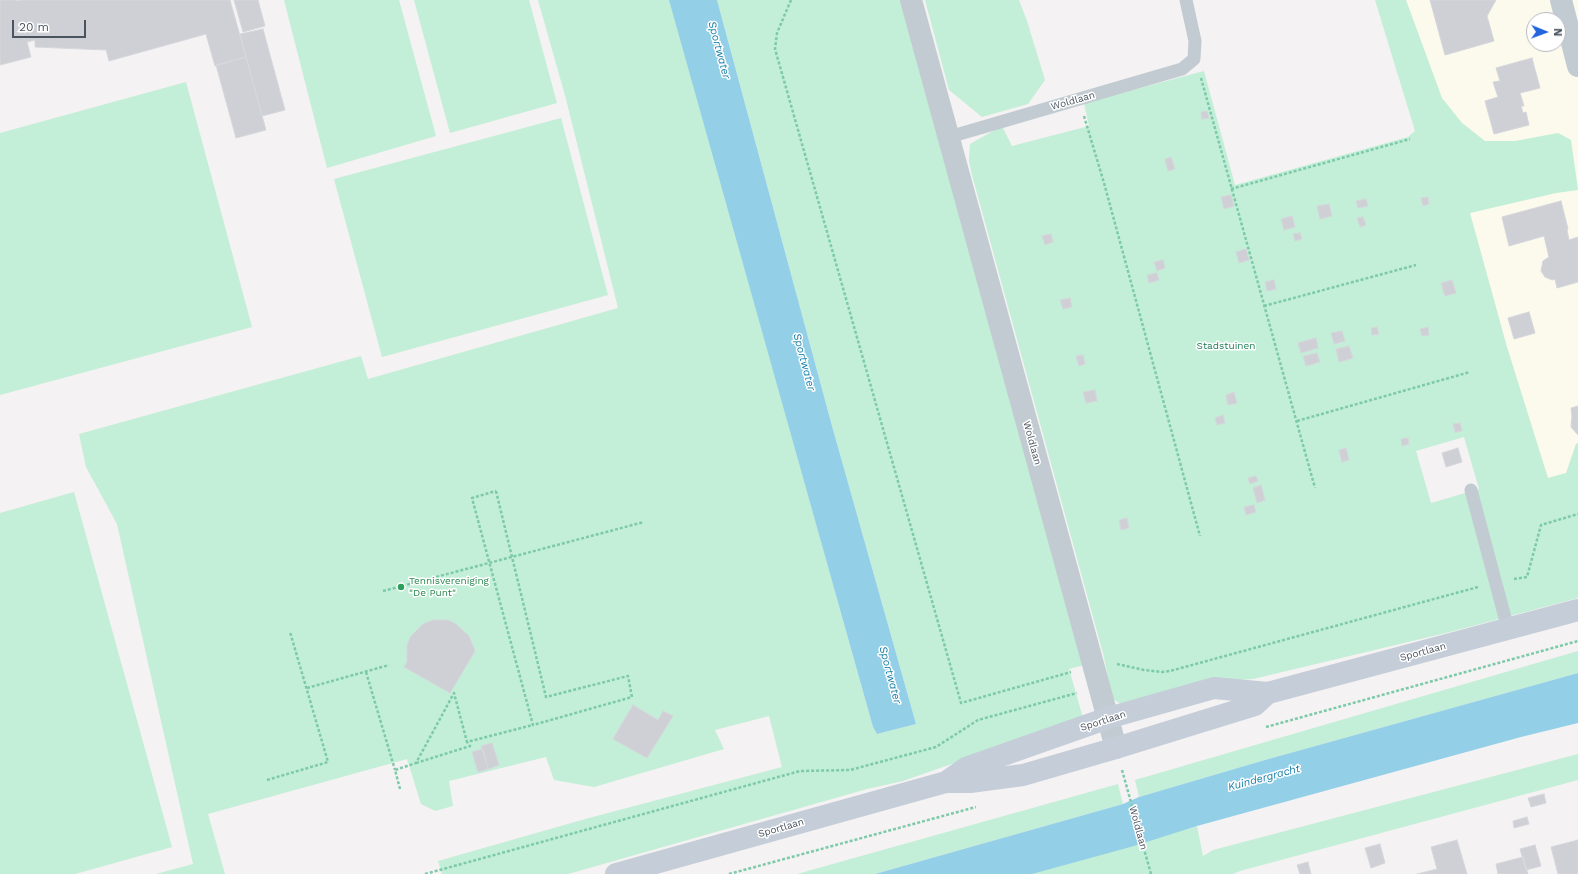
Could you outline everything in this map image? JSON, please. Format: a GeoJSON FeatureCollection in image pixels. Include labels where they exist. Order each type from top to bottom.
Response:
{"type":"FeatureCollection","features":[{"type":"Feature","properties":{"kind":"street","name":"Woldlaan"},"geometry":{"type":"LineString","coordinates":[[911,0],[1116,748]]}},
{"type":"Feature","properties":{"kind":"street"},"geometry":{"type":"LineString","coordinates":[[1561,0],[1578,66]]}},
{"type":"Feature","properties":{"kind":"street","name":"Sportlaan"},"geometry":{"type":"LineString","coordinates":[[946,782],[966,768],[1108,718],[1214,688],[1268,693],[1578,610]]}},
{"type":"Feature","properties":{"kind":"street","name":"Sportlaan"},"geometry":{"type":"LineString","coordinates":[[616,874],[946,782],[970,782],[1023,775],[1255,705],[1268,693]]}},
{"type":"Feature","properties":{"kind":"lane"},"geometry":{"type":"LineString","coordinates":[[1186,0],[1195,41],[1194,59]]}},
{"type":"Feature","properties":{"kind":"lane","name":"Woldlaan"},"geometry":{"type":"LineString","coordinates":[[949,137],[1182,69],[1194,59]]}},
{"type":"Feature","properties":{"kind":"lane"},"geometry":{"type":"LineString","coordinates":[[1471,490],[1508,629]]}},
{"type":"Feature","properties":{"kind":"path"},"geometry":{"type":"LineString","coordinates":[[791,0],[777,33],[775,49],[961,703],[1093,666],[1110,663],[1144,670],[1162,672],[1170,671],[1495,582],[1527,577],[1541,525],[1578,514]]}},
{"type":"Feature","properties":{"kind":"path"},"geometry":{"type":"LineString","coordinates":[[1194,59],[1315,488]]}},
{"type":"Feature","properties":{"kind":"path"},"geometry":{"type":"LineString","coordinates":[[1079,99],[1106,191],[1200,536]]}},
{"type":"Feature","properties":{"kind":"path"},"geometry":{"type":"LineString","coordinates":[[1231,189],[1410,140]]}},
{"type":"Feature","properties":{"kind":"path"},"geometry":{"type":"LineString","coordinates":[[1264,306],[1416,265]]}},
{"type":"Feature","properties":{"kind":"path"},"geometry":{"type":"LineString","coordinates":[[1297,421],[1470,372]]}},
{"type":"Feature","properties":{"kind":"path"},"geometry":{"type":"LineString","coordinates":[[468,742],[533,725],[632,698],[628,676],[546,698],[496,491],[472,498],[533,725]]}},
{"type":"Feature","properties":{"kind":"path"},"geometry":{"type":"LineString","coordinates":[[383,591],[490,564],[644,522]]}},
{"type":"Feature","properties":{"kind":"path"},"geometry":{"type":"LineString","coordinates":[[267,780],[328,762],[290,632]]}},
{"type":"Feature","properties":{"kind":"path"},"geometry":{"type":"LineString","coordinates":[[307,688],[389,665]]}},
{"type":"Feature","properties":{"kind":"path"},"geometry":{"type":"LineString","coordinates":[[366,672],[400,789]]}},
{"type":"Feature","properties":{"kind":"path"},"geometry":{"type":"LineString","coordinates":[[425,874],[800,771],[850,770],[936,748],[978,720],[1099,687]]}},
{"type":"Feature","properties":{"kind":"path"},"geometry":{"type":"LineString","coordinates":[[394,770],[470,746],[454,693],[416,763]]}},
{"type":"Feature","properties":{"kind":"path","name":"Woldlaan"},"geometry":{"type":"LineString","coordinates":[[1126,783],[1151,874]]}},
{"type":"Feature","properties":{"kind":"shaded area"},"geometry":{"type":"Polygon","coordinates":[[[1394,0],[1578,0],[1578,490],[1529,504],[1394,0]]]}},
{"type":"Feature","properties":{"kind":"green space"},"geometry":{"type":"Polygon","coordinates":[[[284,0],[399,0],[436,136],[327,168],[284,0]]]}},
{"type":"Feature","properties":{"kind":"green space"},"geometry":{"type":"Polygon","coordinates":[[[414,0],[529,0],[557,103],[450,133],[414,0]]]}},
{"type":"Feature","properties":{"kind":"green space"},"geometry":{"type":"Polygon","coordinates":[[[538,0],[670,0],[873,727],[877,734],[916,724],[832,426],[717,0],[904,0],[1088,664],[1069,669],[1083,718],[903,781],[867,789],[568,874],[442,874],[438,861],[589,818],[782,767],[769,716],[715,730],[724,749],[594,787],[554,780],[546,757],[449,781],[453,806],[435,811],[421,804],[407,759],[208,814],[225,874],[156,874],[193,864],[117,524],[86,467],[79,434],[361,356],[368,379],[618,308],[566,99],[538,0]]]}},
{"type":"Feature","properties":{"kind":"green space"},"geometry":{"type":"Polygon","coordinates":[[[925,0],[1019,0],[1045,80],[1028,104],[982,117],[949,90],[925,0]]]}},
{"type":"Feature","properties":{"kind":"green space","name":"Stadstuinen"},"geometry":{"type":"Polygon","coordinates":[[[1375,0],[1406,0],[1442,98],[1462,123],[1485,141],[1515,141],[1558,133],[1571,140],[1578,190],[1556,193],[1470,213],[1507,347],[1548,478],[1566,473],[1576,444],[1578,443],[1578,598],[1450,632],[1253,679],[1200,683],[1124,706],[1113,699],[1104,657],[972,175],[969,161],[970,144],[1002,126],[1012,146],[1089,126],[1084,103],[1204,71],[1235,185],[1408,137],[1415,131],[1375,0]],[[1464,437],[1416,451],[1431,503],[1479,489],[1464,437]]]}},
{"type":"Feature","properties":{"kind":"green space"},"geometry":{"type":"Polygon","coordinates":[[[186,82],[252,327],[0,395],[0,133],[186,82]]]}},
{"type":"Feature","properties":{"kind":"green space"},"geometry":{"type":"Polygon","coordinates":[[[561,118],[608,295],[382,357],[334,179],[561,118]]]}},
{"type":"Feature","properties":{"kind":"green space"},"geometry":{"type":"Polygon","coordinates":[[[74,492],[172,847],[75,874],[0,874],[0,513],[74,492]]]}},
{"type":"Feature","properties":{"kind":"green space"},"geometry":{"type":"Polygon","coordinates":[[[1578,651],[1578,673],[1265,760],[1139,797],[1135,780],[1578,651]]]}},
{"type":"Feature","properties":{"kind":"green space"},"geometry":{"type":"Polygon","coordinates":[[[1578,754],[1578,780],[1233,874],[1027,874],[1197,826],[1203,856],[1213,850],[1578,754]]]}},
{"type":"Feature","properties":{"kind":"green space"},"geometry":{"type":"Polygon","coordinates":[[[1118,784],[1123,804],[875,874],[797,874],[1118,784]]]}},
{"type":"Feature","properties":{"kind":"water","name":"Sportwater"},"geometry":{"type":"Polygon","coordinates":[[[669,0],[717,0],[832,426],[916,724],[877,734],[873,727],[669,0]]]}},
{"type":"Feature","properties":{"kind":"water","name":"Kuindergracht"},"geometry":{"type":"Polygon","coordinates":[[[1578,673],[1578,723],[1521,737],[1197,826],[1134,846],[1032,874],[875,874],[1123,804],[1139,797],[1265,760],[1578,673]]]}},
{"type":"Feature","properties":{"kind":"building"},"geometry":{"type":"Polygon","coordinates":[[[0,0],[230,0],[246,57],[215,66],[206,34],[109,61],[106,50],[35,47],[35,40],[27,42],[31,57],[0,65],[0,0]]]}},
{"type":"Feature","properties":{"kind":"building"},"geometry":{"type":"Polygon","coordinates":[[[234,0],[258,0],[265,26],[243,32],[234,0]]]}},
{"type":"Feature","properties":{"kind":"building"},"geometry":{"type":"Polygon","coordinates":[[[1430,0],[1496,0],[1487,16],[1494,41],[1445,55],[1430,0]]]}},
{"type":"Feature","properties":{"kind":"building"},"geometry":{"type":"Polygon","coordinates":[[[263,29],[285,110],[262,116],[240,34],[263,29]]]}},
{"type":"Feature","properties":{"kind":"building"},"geometry":{"type":"Polygon","coordinates":[[[246,57],[266,130],[236,138],[216,65],[246,57]]]}},
{"type":"Feature","properties":{"kind":"building"},"geometry":{"type":"Polygon","coordinates":[[[1532,58],[1540,88],[1520,93],[1524,106],[1521,106],[1523,113],[1526,112],[1529,125],[1494,134],[1485,101],[1498,97],[1493,82],[1500,81],[1496,68],[1532,58]]]}},
{"type":"Feature","properties":{"kind":"building"},"geometry":{"type":"Polygon","coordinates":[[[1207,111],[1209,118],[1202,119],[1201,112],[1207,111]]]}},
{"type":"Feature","properties":{"kind":"building"},"geometry":{"type":"Polygon","coordinates":[[[1171,157],[1175,169],[1168,171],[1165,159],[1171,157]]]}},
{"type":"Feature","properties":{"kind":"building"},"geometry":{"type":"Polygon","coordinates":[[[1231,195],[1234,206],[1224,209],[1221,197],[1231,195]]]}},
{"type":"Feature","properties":{"kind":"building"},"geometry":{"type":"Polygon","coordinates":[[[1428,197],[1429,204],[1423,206],[1421,198],[1428,197]]]}},
{"type":"Feature","properties":{"kind":"building"},"geometry":{"type":"Polygon","coordinates":[[[1366,199],[1368,206],[1358,208],[1356,201],[1366,199]]]}},
{"type":"Feature","properties":{"kind":"building"},"geometry":{"type":"Polygon","coordinates":[[[1561,201],[1568,229],[1569,240],[1578,237],[1578,282],[1557,288],[1555,279],[1552,280],[1545,277],[1541,271],[1543,261],[1549,257],[1544,236],[1509,246],[1502,217],[1561,201]]]}},
{"type":"Feature","properties":{"kind":"building"},"geometry":{"type":"Polygon","coordinates":[[[1329,204],[1332,216],[1320,219],[1317,206],[1329,204]]]}},
{"type":"Feature","properties":{"kind":"building"},"geometry":{"type":"Polygon","coordinates":[[[1292,216],[1295,227],[1284,230],[1281,219],[1292,216]]]}},
{"type":"Feature","properties":{"kind":"building"},"geometry":{"type":"Polygon","coordinates":[[[1363,217],[1366,225],[1360,227],[1357,218],[1363,217]]]}},
{"type":"Feature","properties":{"kind":"building"},"geometry":{"type":"Polygon","coordinates":[[[1300,233],[1302,239],[1295,241],[1293,234],[1300,233]]]}},
{"type":"Feature","properties":{"kind":"building"},"geometry":{"type":"Polygon","coordinates":[[[1051,234],[1053,242],[1045,245],[1042,236],[1051,234]]]}},
{"type":"Feature","properties":{"kind":"building"},"geometry":{"type":"Polygon","coordinates":[[[1246,249],[1249,260],[1239,263],[1236,252],[1246,249]]]}},
{"type":"Feature","properties":{"kind":"building"},"geometry":{"type":"Polygon","coordinates":[[[1163,260],[1165,268],[1157,271],[1154,262],[1163,260]]]}},
{"type":"Feature","properties":{"kind":"building"},"geometry":{"type":"Polygon","coordinates":[[[1157,273],[1159,280],[1149,283],[1147,275],[1157,273]]]}},
{"type":"Feature","properties":{"kind":"building"},"geometry":{"type":"Polygon","coordinates":[[[1274,280],[1276,289],[1267,291],[1265,282],[1274,280]]]}},
{"type":"Feature","properties":{"kind":"building"},"geometry":{"type":"Polygon","coordinates":[[[1452,280],[1456,293],[1445,296],[1441,283],[1452,280]]]}},
{"type":"Feature","properties":{"kind":"building"},"geometry":{"type":"Polygon","coordinates":[[[1070,298],[1072,307],[1063,309],[1060,300],[1070,298]]]}},
{"type":"Feature","properties":{"kind":"building"},"geometry":{"type":"Polygon","coordinates":[[[1529,312],[1535,333],[1514,339],[1508,318],[1529,312]]]}},
{"type":"Feature","properties":{"kind":"building"},"geometry":{"type":"Polygon","coordinates":[[[1377,327],[1379,334],[1372,335],[1371,328],[1377,327]]]}},
{"type":"Feature","properties":{"kind":"building"},"geometry":{"type":"Polygon","coordinates":[[[1428,327],[1429,335],[1422,336],[1420,329],[1428,327]]]}},
{"type":"Feature","properties":{"kind":"building"},"geometry":{"type":"Polygon","coordinates":[[[1342,331],[1345,341],[1334,344],[1331,333],[1342,331]]]}},
{"type":"Feature","properties":{"kind":"building"},"geometry":{"type":"Polygon","coordinates":[[[1316,338],[1318,348],[1301,353],[1298,343],[1316,338]]]}},
{"type":"Feature","properties":{"kind":"building"},"geometry":{"type":"Polygon","coordinates":[[[1349,346],[1353,358],[1339,362],[1336,349],[1349,346]]]}},
{"type":"Feature","properties":{"kind":"building"},"geometry":{"type":"Polygon","coordinates":[[[1317,353],[1320,362],[1306,366],[1303,356],[1317,353]]]}},
{"type":"Feature","properties":{"kind":"building"},"geometry":{"type":"Polygon","coordinates":[[[1083,355],[1085,364],[1079,366],[1076,356],[1083,355]]]}},
{"type":"Feature","properties":{"kind":"building"},"geometry":{"type":"Polygon","coordinates":[[[1095,390],[1097,401],[1086,403],[1083,392],[1095,390]]]}},
{"type":"Feature","properties":{"kind":"building"},"geometry":{"type":"Polygon","coordinates":[[[1234,392],[1237,403],[1228,405],[1226,395],[1234,392]]]}},
{"type":"Feature","properties":{"kind":"building"},"geometry":{"type":"Polygon","coordinates":[[[1578,406],[1578,435],[1571,427],[1571,408],[1578,406]]]}},
{"type":"Feature","properties":{"kind":"building"},"geometry":{"type":"Polygon","coordinates":[[[1223,415],[1225,423],[1217,425],[1215,418],[1223,415]]]}},
{"type":"Feature","properties":{"kind":"building"},"geometry":{"type":"Polygon","coordinates":[[[1460,423],[1462,431],[1455,432],[1453,424],[1460,423]]]}},
{"type":"Feature","properties":{"kind":"building"},"geometry":{"type":"Polygon","coordinates":[[[1408,438],[1409,444],[1402,446],[1401,439],[1408,438]]]}},
{"type":"Feature","properties":{"kind":"building"},"geometry":{"type":"Polygon","coordinates":[[[1346,448],[1349,460],[1342,462],[1339,450],[1346,448]]]}},
{"type":"Feature","properties":{"kind":"building"},"geometry":{"type":"Polygon","coordinates":[[[1458,448],[1462,462],[1446,467],[1442,453],[1458,448]]]}},
{"type":"Feature","properties":{"kind":"building"},"geometry":{"type":"Polygon","coordinates":[[[1256,476],[1258,481],[1250,484],[1248,478],[1256,476]]]}},
{"type":"Feature","properties":{"kind":"building"},"geometry":{"type":"Polygon","coordinates":[[[1261,485],[1265,500],[1257,503],[1253,488],[1261,485]]]}},
{"type":"Feature","properties":{"kind":"building"},"geometry":{"type":"Polygon","coordinates":[[[1254,505],[1256,512],[1246,515],[1244,507],[1254,505]]]}},
{"type":"Feature","properties":{"kind":"building"},"geometry":{"type":"Polygon","coordinates":[[[1127,518],[1129,528],[1121,530],[1119,520],[1127,518]]]}},
{"type":"Feature","properties":{"kind":"building"},"geometry":{"type":"Polygon","coordinates":[[[433,620],[448,620],[456,624],[469,636],[475,651],[450,693],[404,667],[407,662],[407,645],[411,636],[423,624],[433,620]]]}},
{"type":"Feature","properties":{"kind":"building"},"geometry":{"type":"Polygon","coordinates":[[[633,705],[658,720],[663,711],[673,716],[647,758],[613,739],[633,705]]]}},
{"type":"Feature","properties":{"kind":"building"},"geometry":{"type":"Polygon","coordinates":[[[492,743],[499,765],[488,769],[481,746],[492,743]]]}},
{"type":"Feature","properties":{"kind":"building"},"geometry":{"type":"Polygon","coordinates":[[[483,749],[488,769],[478,772],[472,752],[483,749]]]}},
{"type":"Feature","properties":{"kind":"building"},"geometry":{"type":"Polygon","coordinates":[[[1544,794],[1546,803],[1531,807],[1528,798],[1544,794]]]}},
{"type":"Feature","properties":{"kind":"building"},"geometry":{"type":"Polygon","coordinates":[[[1527,817],[1529,824],[1514,828],[1513,821],[1527,817]]]}},
{"type":"Feature","properties":{"kind":"building"},"geometry":{"type":"Polygon","coordinates":[[[1457,840],[1467,874],[1417,874],[1437,869],[1431,847],[1457,840]]]}},
{"type":"Feature","properties":{"kind":"building"},"geometry":{"type":"Polygon","coordinates":[[[1578,840],[1578,874],[1558,874],[1551,847],[1578,840]]]}},
{"type":"Feature","properties":{"kind":"building"},"geometry":{"type":"Polygon","coordinates":[[[1380,844],[1385,863],[1371,868],[1365,848],[1380,844]]]}},
{"type":"Feature","properties":{"kind":"building"},"geometry":{"type":"Polygon","coordinates":[[[1535,845],[1541,866],[1526,870],[1520,849],[1535,845]]]}},
{"type":"Feature","properties":{"kind":"building"},"geometry":{"type":"Polygon","coordinates":[[[1523,857],[1528,874],[1498,874],[1496,864],[1523,857]]]}},
{"type":"Feature","properties":{"kind":"building"},"geometry":{"type":"Polygon","coordinates":[[[1308,862],[1311,874],[1300,874],[1297,865],[1308,862]]]}},
{"type":"Feature","properties":{"kind":"place","name":"Tennisvereniging \"De Punt\""},"geometry":{"type":"Point","coordinates":[401,587]}}]}
